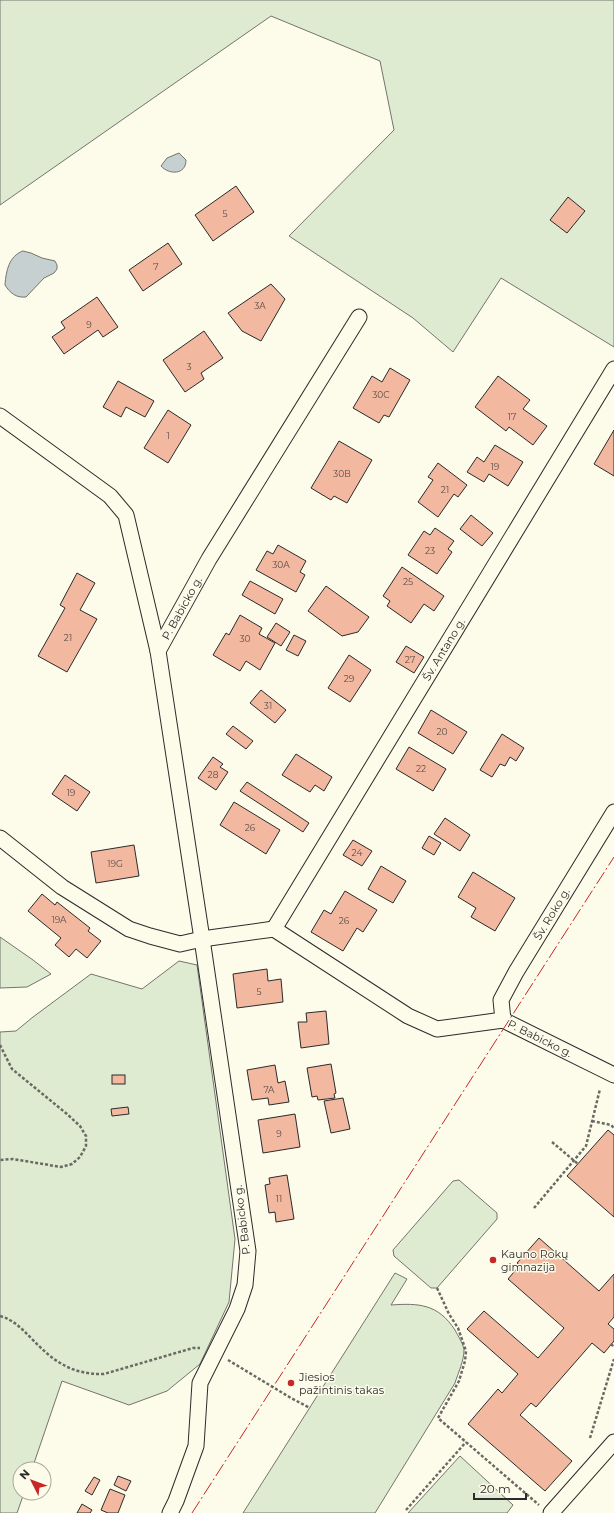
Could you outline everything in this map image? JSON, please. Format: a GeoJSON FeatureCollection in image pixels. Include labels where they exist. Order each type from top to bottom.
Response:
{"type":"FeatureCollection","features":[{"type":"Feature","properties":{"kind":"street","name":"P. Babicko g."},"geometry":{"type":"LineString","coordinates":[[170,1513],[179,1495],[196,1446],[200,1383],[237,1309],[245,1285],[248,1251],[158,651],[209,559],[359,317]]}},
{"type":"Feature","properties":{"kind":"street","name":"Šv. Antano g."},"geometry":{"type":"LineString","coordinates":[[274,930],[614,369]]}},
{"type":"Feature","properties":{"kind":"street"},"geometry":{"type":"LineString","coordinates":[[0,416],[110,496],[126,515],[158,651]]}},
{"type":"Feature","properties":{"kind":"street","name":"Šv. Roko g."},"geometry":{"type":"LineString","coordinates":[[503,1020],[500,1000],[614,812]]}},
{"type":"Feature","properties":{"kind":"street"},"geometry":{"type":"LineString","coordinates":[[0,838],[62,887],[129,929],[180,944],[202,939],[274,930]]}},
{"type":"Feature","properties":{"kind":"street","name":"P. Babicko g."},"geometry":{"type":"LineString","coordinates":[[274,930],[408,1016],[437,1029],[503,1020],[614,1075]]}},
{"type":"Feature","properties":{"kind":"street"},"geometry":{"type":"LineString","coordinates":[[547,1510],[614,1442]]}},
{"type":"Feature","properties":{"kind":"path"},"geometry":{"type":"LineString","coordinates":[[0,1045],[12,1069],[67,1114],[80,1126],[86,1136],[86,1146],[80,1157],[72,1164],[61,1167],[13,1159],[0,1160]]}},
{"type":"Feature","properties":{"kind":"path"},"geometry":{"type":"LineString","coordinates":[[534,1208],[586,1146],[600,1089]]}},
{"type":"Feature","properties":{"kind":"path"},"geometry":{"type":"LineString","coordinates":[[592,1121],[611,1125],[614,1128]]}},
{"type":"Feature","properties":{"kind":"path"},"geometry":{"type":"LineString","coordinates":[[552,1142],[578,1164]]}},
{"type":"Feature","properties":{"kind":"path"},"geometry":{"type":"LineString","coordinates":[[437,1288],[449,1314],[458,1328],[466,1350],[465,1361],[459,1381],[438,1418],[547,1510]]}},
{"type":"Feature","properties":{"kind":"path"},"geometry":{"type":"LineString","coordinates":[[0,1316],[10,1319],[59,1364],[73,1370],[90,1375],[104,1374],[193,1348],[204,1348],[216,1353],[310,1408]]}},
{"type":"Feature","properties":{"kind":"path"},"geometry":{"type":"LineString","coordinates":[[590,1438],[614,1359]]}},
{"type":"Feature","properties":{"kind":"path"},"geometry":{"type":"LineString","coordinates":[[406,1510],[466,1442]]}},
{"type":"Feature","properties":{"kind":"green space"},"geometry":{"type":"Polygon","coordinates":[[[0,0],[614,0],[614,347],[501,278],[453,352],[413,318],[289,236],[394,130],[380,61],[271,16],[0,205],[0,0]]]}},
{"type":"Feature","properties":{"kind":"green space"},"geometry":{"type":"Polygon","coordinates":[[[0,937],[51,974],[27,987],[0,988],[0,937]]]}},
{"type":"Feature","properties":{"kind":"green space"},"geometry":{"type":"Polygon","coordinates":[[[179,961],[197,965],[235,1239],[229,1302],[200,1364],[167,1391],[129,1405],[62,1381],[35,1461],[12,1461],[12,1501],[21,1501],[17,1513],[0,1513],[0,1032],[16,1031],[91,974],[142,989],[179,961]]]}},
{"type":"Feature","properties":{"kind":"green space"},"geometry":{"type":"Polygon","coordinates":[[[459,1180],[497,1213],[497,1219],[437,1288],[431,1288],[394,1256],[393,1250],[453,1181],[459,1180]]]}},
{"type":"Feature","properties":{"kind":"green space"},"geometry":{"type":"Polygon","coordinates":[[[395,1273],[407,1279],[391,1305],[419,1305],[435,1310],[449,1321],[455,1330],[463,1345],[464,1354],[455,1383],[375,1513],[243,1513],[395,1273]]]}},
{"type":"Feature","properties":{"kind":"green space"},"geometry":{"type":"Polygon","coordinates":[[[460,1456],[513,1505],[507,1513],[408,1513],[460,1456]]]}},
{"type":"Feature","properties":{"kind":"shaded area"},"geometry":{"type":"Polygon","coordinates":[[[179,153],[186,160],[183,169],[172,172],[161,166],[167,158],[179,153]]]}},
{"type":"Feature","properties":{"kind":"shaded area"},"geometry":{"type":"Polygon","coordinates":[[[23,251],[55,261],[57,269],[54,273],[44,278],[26,297],[19,297],[5,285],[7,269],[11,260],[18,253],[23,251]]]}},
{"type":"Feature","properties":{"kind":"building"},"geometry":{"type":"Polygon","coordinates":[[[236,186],[254,212],[213,241],[195,215],[236,186]]]}},
{"type":"Feature","properties":{"kind":"building"},"geometry":{"type":"Polygon","coordinates":[[[568,197],[585,211],[567,233],[550,220],[568,197]]]}},
{"type":"Feature","properties":{"kind":"building"},"geometry":{"type":"Polygon","coordinates":[[[168,243],[182,264],[143,291],[129,270],[168,243]]]}},
{"type":"Feature","properties":{"kind":"building"},"geometry":{"type":"Polygon","coordinates":[[[271,284],[285,299],[261,341],[242,331],[228,313],[271,284]]]}},
{"type":"Feature","properties":{"kind":"building"},"geometry":{"type":"Polygon","coordinates":[[[97,297],[118,327],[103,337],[98,330],[64,354],[52,337],[65,328],[61,322],[97,297]]]}},
{"type":"Feature","properties":{"kind":"building"},"geometry":{"type":"Polygon","coordinates":[[[204,331],[223,358],[201,373],[204,379],[185,392],[163,360],[204,331]]]}},
{"type":"Feature","properties":{"kind":"building"},"geometry":{"type":"Polygon","coordinates":[[[390,368],[410,380],[389,417],[384,415],[379,423],[353,408],[372,376],[382,382],[390,368]]]}},
{"type":"Feature","properties":{"kind":"building"},"geometry":{"type":"Polygon","coordinates":[[[498,376],[530,400],[523,409],[547,426],[533,445],[509,427],[506,431],[475,407],[498,376]]]}},
{"type":"Feature","properties":{"kind":"building"},"geometry":{"type":"Polygon","coordinates":[[[118,381],[154,401],[145,417],[126,407],[121,417],[103,407],[118,381]]]}},
{"type":"Feature","properties":{"kind":"building"},"geometry":{"type":"Polygon","coordinates":[[[168,410],[191,425],[168,463],[144,448],[168,410]]]}},
{"type":"Feature","properties":{"kind":"building"},"geometry":{"type":"Polygon","coordinates":[[[614,430],[614,476],[594,464],[614,430]]]}},
{"type":"Feature","properties":{"kind":"building"},"geometry":{"type":"Polygon","coordinates":[[[339,441],[372,460],[347,503],[334,496],[331,500],[311,488],[339,441]]]}},
{"type":"Feature","properties":{"kind":"building"},"geometry":{"type":"Polygon","coordinates":[[[495,445],[523,462],[508,486],[489,474],[484,482],[467,472],[477,457],[484,462],[495,445]]]}},
{"type":"Feature","properties":{"kind":"building"},"geometry":{"type":"Polygon","coordinates":[[[438,463],[467,485],[458,497],[454,494],[438,517],[418,502],[433,480],[428,477],[438,463]]]}},
{"type":"Feature","properties":{"kind":"building"},"geometry":{"type":"Polygon","coordinates":[[[471,515],[493,533],[482,546],[460,529],[471,515]]]}},
{"type":"Feature","properties":{"kind":"building"},"geometry":{"type":"Polygon","coordinates":[[[435,528],[454,541],[448,549],[452,552],[437,574],[408,555],[424,531],[430,535],[435,528]]]}},
{"type":"Feature","properties":{"kind":"building"},"geometry":{"type":"Polygon","coordinates":[[[278,545],[306,561],[300,572],[305,575],[296,592],[256,570],[267,551],[273,554],[278,545]]]}},
{"type":"Feature","properties":{"kind":"building"},"geometry":{"type":"Polygon","coordinates":[[[402,567],[444,596],[434,611],[424,604],[411,623],[387,606],[390,601],[383,596],[402,567]]]}},
{"type":"Feature","properties":{"kind":"building"},"geometry":{"type":"Polygon","coordinates":[[[77,573],[95,583],[80,610],[97,619],[67,672],[38,656],[65,608],[60,605],[77,573]]]}},
{"type":"Feature","properties":{"kind":"building"},"geometry":{"type":"Polygon","coordinates":[[[250,581],[283,599],[275,614],[242,595],[250,581]]]}},
{"type":"Feature","properties":{"kind":"building"},"geometry":{"type":"Polygon","coordinates":[[[326,586],[369,617],[358,632],[342,636],[308,611],[326,586]]]}},
{"type":"Feature","properties":{"kind":"building"},"geometry":{"type":"Polygon","coordinates":[[[240,615],[262,628],[259,634],[275,643],[260,670],[246,661],[240,671],[213,655],[226,633],[229,635],[240,615]]]}},
{"type":"Feature","properties":{"kind":"building"},"geometry":{"type":"Polygon","coordinates":[[[276,623],[290,632],[281,646],[267,637],[276,623]]]}},
{"type":"Feature","properties":{"kind":"building"},"geometry":{"type":"Polygon","coordinates":[[[294,635],[306,641],[298,656],[286,650],[294,635]]]}},
{"type":"Feature","properties":{"kind":"building"},"geometry":{"type":"Polygon","coordinates":[[[406,646],[424,657],[414,673],[396,662],[406,646]]]}},
{"type":"Feature","properties":{"kind":"building"},"geometry":{"type":"Polygon","coordinates":[[[349,655],[371,670],[350,702],[328,688],[349,655]]]}},
{"type":"Feature","properties":{"kind":"building"},"geometry":{"type":"Polygon","coordinates":[[[261,690],[286,710],[275,723],[250,703],[261,690]]]}},
{"type":"Feature","properties":{"kind":"building"},"geometry":{"type":"Polygon","coordinates":[[[431,710],[467,732],[453,754],[418,733],[431,710]]]}},
{"type":"Feature","properties":{"kind":"building"},"geometry":{"type":"Polygon","coordinates":[[[233,726],[253,741],[246,749],[226,734],[233,726]]]}},
{"type":"Feature","properties":{"kind":"building"},"geometry":{"type":"Polygon","coordinates":[[[502,734],[524,748],[516,761],[510,757],[505,766],[500,764],[492,777],[480,770],[502,734]]]}},
{"type":"Feature","properties":{"kind":"building"},"geometry":{"type":"Polygon","coordinates":[[[409,747],[446,769],[433,791],[396,769],[409,747]]]}},
{"type":"Feature","properties":{"kind":"building"},"geometry":{"type":"Polygon","coordinates":[[[296,754],[332,777],[324,791],[315,785],[310,792],[282,775],[296,754]]]}},
{"type":"Feature","properties":{"kind":"building"},"geometry":{"type":"Polygon","coordinates":[[[213,757],[223,764],[220,767],[228,772],[216,790],[198,778],[213,757]]]}},
{"type":"Feature","properties":{"kind":"building"},"geometry":{"type":"Polygon","coordinates":[[[65,775],[90,792],[77,811],[52,794],[65,775]]]}},
{"type":"Feature","properties":{"kind":"building"},"geometry":{"type":"Polygon","coordinates":[[[247,782],[309,823],[303,832],[240,791],[247,782]]]}},
{"type":"Feature","properties":{"kind":"building"},"geometry":{"type":"Polygon","coordinates":[[[234,802],[280,830],[266,854],[220,825],[234,802]]]}},
{"type":"Feature","properties":{"kind":"building"},"geometry":{"type":"Polygon","coordinates":[[[445,818],[470,835],[460,851],[434,834],[445,818]]]}},
{"type":"Feature","properties":{"kind":"building"},"geometry":{"type":"Polygon","coordinates":[[[429,836],[441,843],[434,855],[422,848],[429,836]]]}},
{"type":"Feature","properties":{"kind":"building"},"geometry":{"type":"Polygon","coordinates":[[[353,840],[372,851],[362,866],[343,855],[353,840]]]}},
{"type":"Feature","properties":{"kind":"building"},"geometry":{"type":"Polygon","coordinates":[[[134,845],[139,876],[96,883],[91,852],[134,845]]]}},
{"type":"Feature","properties":{"kind":"building"},"geometry":{"type":"Polygon","coordinates":[[[381,866],[406,881],[393,903],[368,889],[381,866]]]}},
{"type":"Feature","properties":{"kind":"building"},"geometry":{"type":"Polygon","coordinates":[[[473,872],[515,898],[495,931],[471,917],[476,908],[458,897],[473,872]]]}},
{"type":"Feature","properties":{"kind":"building"},"geometry":{"type":"Polygon","coordinates":[[[345,891],[377,910],[363,932],[357,928],[343,951],[311,932],[324,910],[331,914],[345,891]]]}},
{"type":"Feature","properties":{"kind":"building"},"geometry":{"type":"Polygon","coordinates":[[[42,894],[55,905],[57,902],[90,928],[88,931],[101,941],[87,958],[76,949],[69,957],[55,945],[61,938],[28,911],[42,894]]]}},
{"type":"Feature","properties":{"kind":"building"},"geometry":{"type":"Polygon","coordinates":[[[267,969],[268,981],[281,979],[283,1002],[237,1008],[233,974],[267,969]]]}},
{"type":"Feature","properties":{"kind":"building"},"geometry":{"type":"Polygon","coordinates":[[[326,1011],[329,1044],[301,1048],[298,1022],[307,1022],[306,1013],[326,1011]]]}},
{"type":"Feature","properties":{"kind":"building"},"geometry":{"type":"Polygon","coordinates":[[[331,1064],[336,1093],[334,1094],[335,1098],[318,1100],[317,1096],[312,1097],[307,1068],[331,1064]]]}},
{"type":"Feature","properties":{"kind":"building"},"geometry":{"type":"Polygon","coordinates":[[[275,1065],[278,1083],[285,1081],[289,1102],[269,1105],[268,1098],[252,1100],[247,1070],[275,1065]]]}},
{"type":"Feature","properties":{"kind":"building"},"geometry":{"type":"Polygon","coordinates":[[[112,1075],[125,1075],[125,1084],[112,1084],[112,1075]]]}},
{"type":"Feature","properties":{"kind":"building"},"geometry":{"type":"Polygon","coordinates":[[[343,1098],[350,1129],[331,1133],[324,1101],[343,1098]]]}},
{"type":"Feature","properties":{"kind":"building"},"geometry":{"type":"Polygon","coordinates":[[[128,1107],[129,1114],[112,1116],[111,1109],[128,1107]]]}},
{"type":"Feature","properties":{"kind":"building"},"geometry":{"type":"Polygon","coordinates":[[[295,1114],[300,1147],[263,1153],[258,1120],[295,1114]]]}},
{"type":"Feature","properties":{"kind":"building"},"geometry":{"type":"Polygon","coordinates":[[[608,1130],[614,1135],[614,1217],[567,1176],[608,1130]]]}},
{"type":"Feature","properties":{"kind":"building"},"geometry":{"type":"Polygon","coordinates":[[[287,1175],[294,1219],[276,1222],[275,1212],[269,1213],[265,1185],[270,1184],[269,1178],[287,1175]]]}},
{"type":"Feature","properties":{"kind":"building"},"geometry":{"type":"Polygon","coordinates":[[[539,1238],[599,1291],[614,1274],[614,1317],[608,1324],[614,1329],[614,1341],[604,1353],[592,1343],[536,1407],[531,1403],[520,1415],[572,1461],[545,1491],[468,1424],[498,1389],[502,1393],[518,1374],[467,1329],[484,1311],[538,1358],[564,1328],[508,1279],[520,1265],[517,1263],[539,1238]]]}},
{"type":"Feature","properties":{"kind":"building"},"geometry":{"type":"Polygon","coordinates":[[[118,1476],[131,1481],[126,1491],[114,1485],[118,1476]]]}},
{"type":"Feature","properties":{"kind":"building"},"geometry":{"type":"Polygon","coordinates":[[[94,1477],[100,1480],[92,1495],[85,1491],[94,1477]]]}},
{"type":"Feature","properties":{"kind":"building"},"geometry":{"type":"Polygon","coordinates":[[[110,1489],[125,1495],[118,1513],[108,1513],[101,1510],[110,1489]]]}},
{"type":"Feature","properties":{"kind":"building"},"geometry":{"type":"Polygon","coordinates":[[[82,1504],[92,1510],[90,1513],[77,1513],[82,1504]]]}},
{"type":"Feature","properties":{"kind":"power"},"geometry":{"type":"LineString","coordinates":[[192,1513],[614,857]]}},
{"type":"Feature","properties":{"kind":"place","name":"Kauno Rokų gimnazija"},"geometry":{"type":"Point","coordinates":[493,1260]}},
{"type":"Feature","properties":{"kind":"place","name":"Jiesios pažintinis takas"},"geometry":{"type":"Point","coordinates":[291,1383]}}]}
